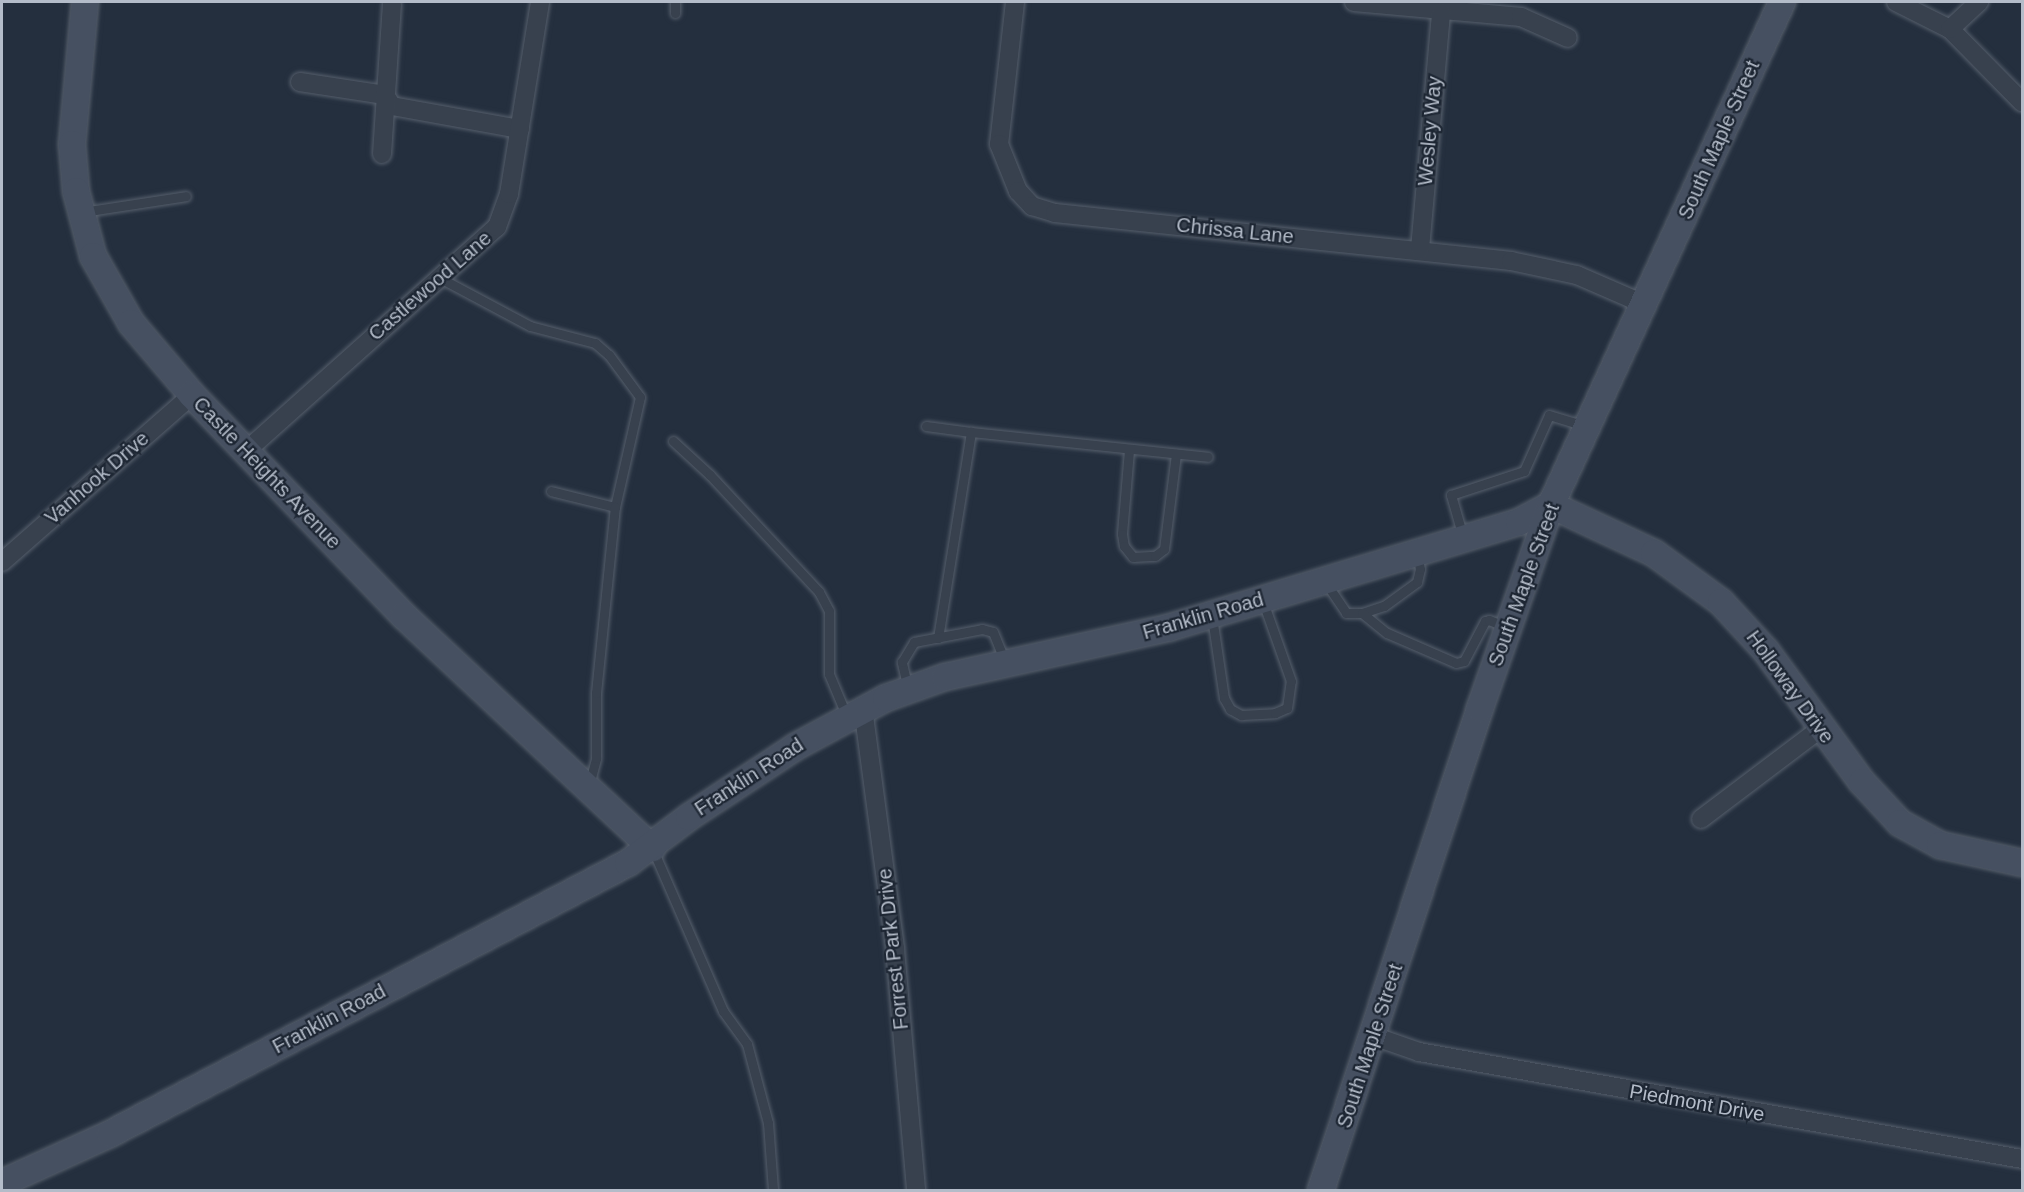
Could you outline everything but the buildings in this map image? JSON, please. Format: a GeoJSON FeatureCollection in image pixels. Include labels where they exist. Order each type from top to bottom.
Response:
{"type":"FeatureCollection","features":[{"type":"Feature","properties":{"kind":"street","name":"Castle Heights Avenue"},"geometry":{"type":"LineString","coordinates":[[86,2],[72,144],[80,212],[93,256],[115,299],[192,395],[404,616],[652,848]]}},
{"type":"Feature","properties":{"kind":"street","name":"Castlewood Lane"},"geometry":{"type":"LineString","coordinates":[[245,452],[484,240],[505,212],[540,2]]}},
{"type":"Feature","properties":{"kind":"street","name":"Chrissa Lane"},"geometry":{"type":"LineString","coordinates":[[1015,2],[999,144],[1017,191],[1032,206],[1055,213],[1420,249],[1511,261],[1577,275],[1646,306]]}},
{"type":"Feature","properties":{"kind":"street"},"geometry":{"type":"LineString","coordinates":[[1354,2],[1441,12],[1521,17],[1568,38]]}},
{"type":"Feature","properties":{"kind":"street","name":"South Maple Street"},"geometry":{"type":"LineString","coordinates":[[1321,1191],[1551,505],[1646,306],[1782,2]]}},
{"type":"Feature","properties":{"kind":"street"},"geometry":{"type":"LineString","coordinates":[[1896,2],[1950,29],[2022,102]]}},
{"type":"Feature","properties":{"kind":"street"},"geometry":{"type":"LineString","coordinates":[[1950,29],[1979,2]]}},
{"type":"Feature","properties":{"kind":"street"},"geometry":{"type":"LineString","coordinates":[[382,154],[392,4]]}},
{"type":"Feature","properties":{"kind":"street","name":"Wesley Way"},"geometry":{"type":"LineString","coordinates":[[1420,249],[1441,12]]}},
{"type":"Feature","properties":{"kind":"street"},"geometry":{"type":"LineString","coordinates":[[300,82],[385,95],[392,106],[520,129]]}},
{"type":"Feature","properties":{"kind":"street","name":"Vanhook Drive"},"geometry":{"type":"LineString","coordinates":[[2,562],[192,395]]}},
{"type":"Feature","properties":{"kind":"street","name":"Franklin Road"},"geometry":{"type":"LineString","coordinates":[[2,1183],[110,1134],[652,848],[689,817],[795,747],[855,713],[908,690],[1263,600],[1519,522],[1551,505]]}},
{"type":"Feature","properties":{"kind":"street","name":"Holloway Drive"},"geometry":{"type":"LineString","coordinates":[[1551,505],[1612,531],[1700,584],[1766,651],[1820,729],[1880,804],[1917,836],[1953,849],[2022,862]]}},
{"type":"Feature","properties":{"kind":"street","name":"Forrest Park Drive"},"geometry":{"type":"LineString","coordinates":[[855,713],[895,949],[916,1191]]}},
{"type":"Feature","properties":{"kind":"street"},"geometry":{"type":"LineString","coordinates":[[1701,819],[1820,729]]}},
{"type":"Feature","properties":{"kind":"street","name":"Piedmont Drive"},"geometry":{"type":"LineString","coordinates":[[1373,1036],[1419,1052],[2022,1159]]}},
{"type":"Feature","properties":{"kind":"lane"},"geometry":{"type":"LineString","coordinates":[[675,2],[675,13]]}},
{"type":"Feature","properties":{"kind":"lane"},"geometry":{"type":"LineString","coordinates":[[80,212],[186,196]]}},
{"type":"Feature","properties":{"kind":"lane"},"geometry":{"type":"LineString","coordinates":[[440,278],[530,326],[595,343],[609,356],[640,397],[615,507],[596,693],[596,758],[588,790]]}},
{"type":"Feature","properties":{"kind":"lane"},"geometry":{"type":"LineString","coordinates":[[1464,538],[1451,495],[1524,471],[1548,415],[1588,427]]}},
{"type":"Feature","properties":{"kind":"lane"},"geometry":{"type":"LineString","coordinates":[[926,426],[1208,457]]}},
{"type":"Feature","properties":{"kind":"lane"},"geometry":{"type":"LineString","coordinates":[[938,638],[971,432]]}},
{"type":"Feature","properties":{"kind":"lane"},"geometry":{"type":"LineString","coordinates":[[673,441],[710,475],[819,592],[829,611],[829,674],[855,713]]}},
{"type":"Feature","properties":{"kind":"lane"},"geometry":{"type":"LineString","coordinates":[[1129,450],[1122,534],[1124,546],[1133,557],[1155,556],[1167,542],[1176,454]]}},
{"type":"Feature","properties":{"kind":"lane"},"geometry":{"type":"LineString","coordinates":[[551,491],[615,507]]}},
{"type":"Feature","properties":{"kind":"lane"},"geometry":{"type":"LineString","coordinates":[[1325,580],[1335,602],[1346,613],[1362,614],[1384,606],[1417,582],[1420,569],[1416,553]]}},
{"type":"Feature","properties":{"kind":"lane"},"geometry":{"type":"LineString","coordinates":[[1211,615],[1222,689],[1230,709],[1241,715],[1275,713],[1287,708],[1291,681],[1263,600]]}},
{"type":"Feature","properties":{"kind":"lane"},"geometry":{"type":"LineString","coordinates":[[1362,614],[1387,633],[1456,663],[1464,661],[1485,621],[1490,620],[1508,628]]}},
{"type":"Feature","properties":{"kind":"lane"},"geometry":{"type":"LineString","coordinates":[[908,690],[902,662],[906,651],[914,642],[982,629],[993,632],[1006,664]]}},
{"type":"Feature","properties":{"kind":"lane"},"geometry":{"type":"LineString","coordinates":[[652,848],[723,1011],[747,1044],[768,1123],[773,1191]]}}]}
